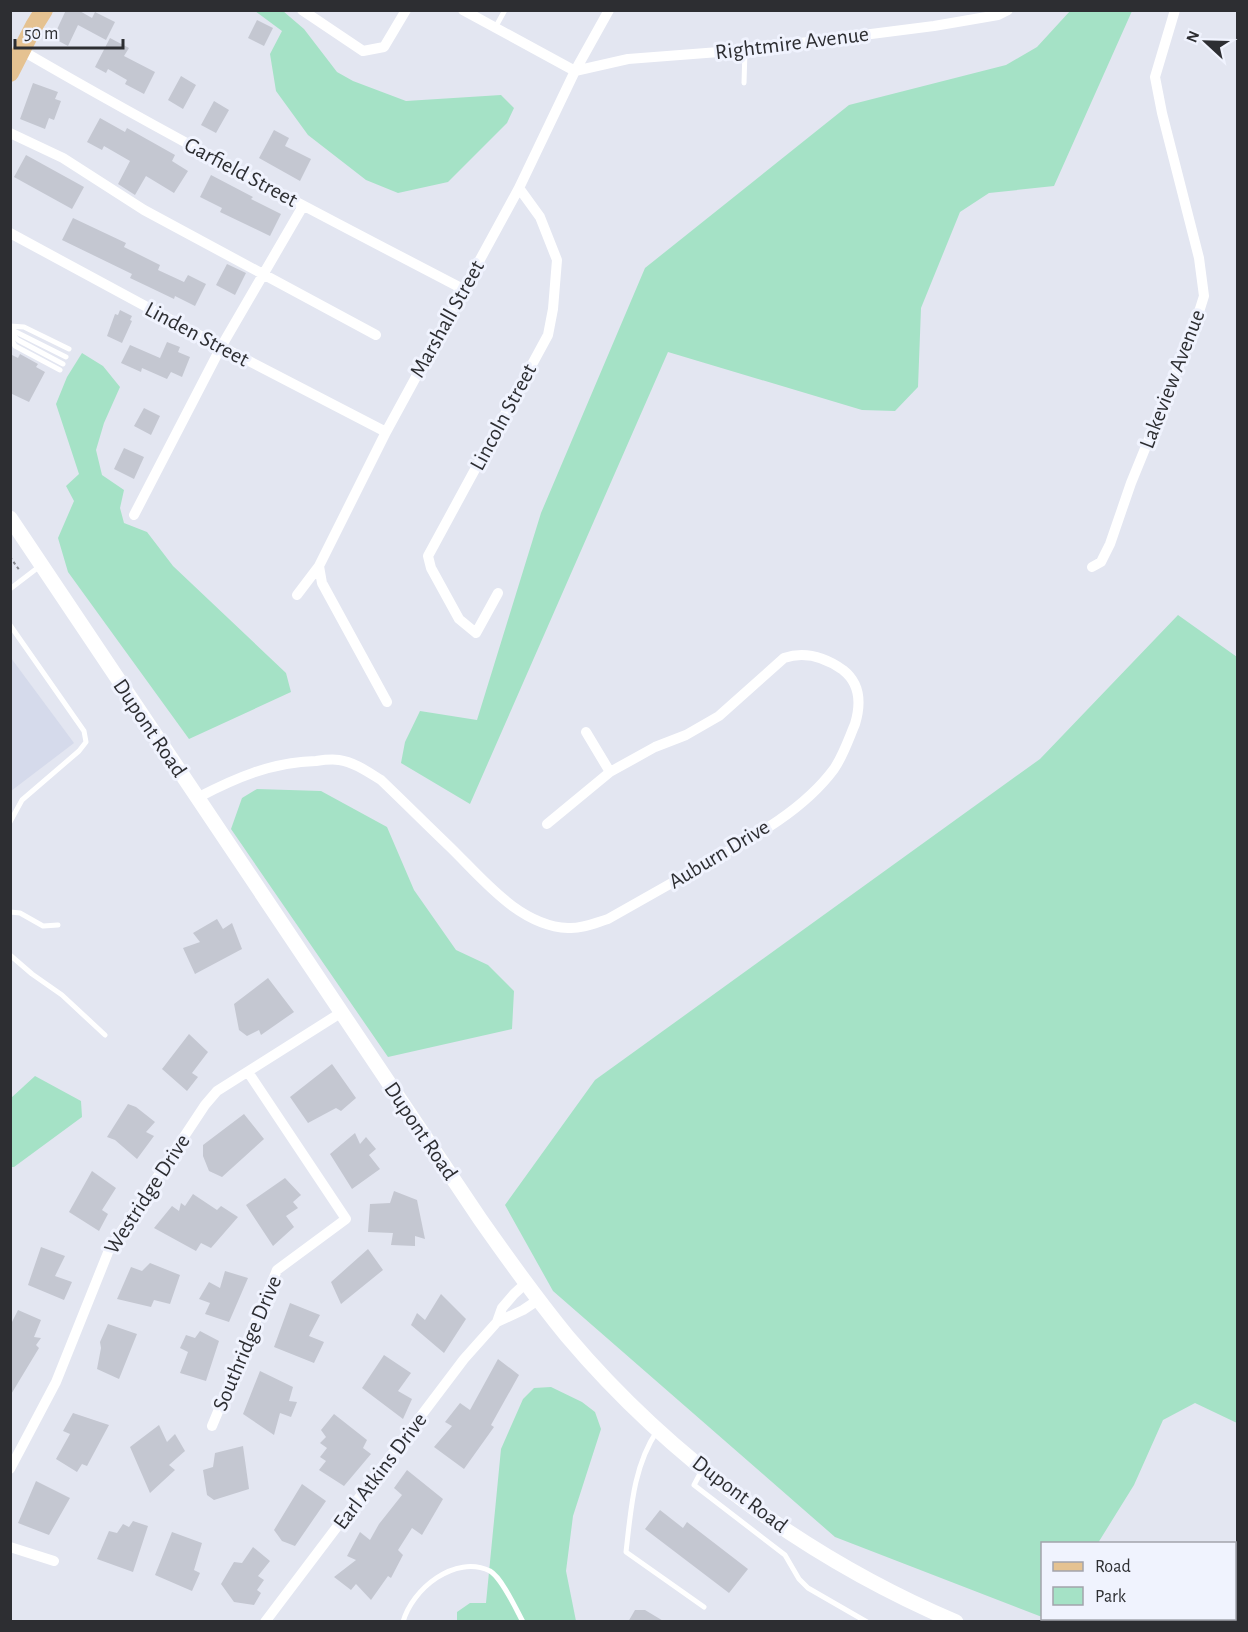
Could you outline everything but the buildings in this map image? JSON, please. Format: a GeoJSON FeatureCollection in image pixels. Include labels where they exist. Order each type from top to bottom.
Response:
{"type":"FeatureCollection","features":[{"type":"Feature","properties":{"kind":"main road"},"geometry":{"type":"LineString","coordinates":[[10,73],[44,10]]}},
{"type":"Feature","properties":{"kind":"street"},"geometry":{"type":"LineString","coordinates":[[302,10],[363,51],[384,47],[406,10]]}},
{"type":"Feature","properties":{"kind":"street"},"geometry":{"type":"LineString","coordinates":[[463,10],[575,71]]}},
{"type":"Feature","properties":{"kind":"street","name":"Marshall Street"},"geometry":{"type":"LineString","coordinates":[[297,595],[319,566],[386,432],[519,188],[575,71],[609,10]]}},
{"type":"Feature","properties":{"kind":"street","name":"Rightmire Avenue"},"geometry":{"type":"LineString","coordinates":[[575,71],[628,59],[745,50],[934,26],[998,15],[1008,10]]}},
{"type":"Feature","properties":{"kind":"street","name":"Lakeview Avenue"},"geometry":{"type":"LineString","coordinates":[[1092,567],[1101,562],[1110,544],[1131,483],[1193,331],[1204,296],[1199,258],[1155,77],[1175,10]]}},
{"type":"Feature","properties":{"kind":"street","name":"Garfield Street"},"geometry":{"type":"LineString","coordinates":[[21,50],[303,206],[463,289]]}},
{"type":"Feature","properties":{"kind":"street"},"geometry":{"type":"LineString","coordinates":[[10,133],[63,158],[144,210],[376,334]]}},
{"type":"Feature","properties":{"kind":"street","name":"Lincoln Street"},"geometry":{"type":"LineString","coordinates":[[498,593],[476,633],[459,620],[431,568],[428,556],[548,334],[553,309],[557,260],[540,217],[519,188]]}},
{"type":"Feature","properties":{"kind":"street"},"geometry":{"type":"LineString","coordinates":[[134,515],[221,347],[303,206]]}},
{"type":"Feature","properties":{"kind":"street","name":"Linden Street"},"geometry":{"type":"LineString","coordinates":[[10,233],[221,347],[386,432]]}},
{"type":"Feature","properties":{"kind":"street","name":"Dupont Road"},"geometry":{"type":"LineString","coordinates":[[10,518],[480,1219],[538,1300],[598,1369],[658,1429],[725,1486],[855,1573],[956,1622]]}},
{"type":"Feature","properties":{"kind":"street"},"geometry":{"type":"LineString","coordinates":[[319,566],[322,583],[387,702]]}},
{"type":"Feature","properties":{"kind":"street","name":"Auburn Drive"},"geometry":{"type":"LineString","coordinates":[[197,798],[255,771],[304,761],[340,760],[360,767],[381,780],[493,889],[527,915],[548,925],[568,928],[585,927],[608,919],[755,836],[807,798],[834,768],[851,734],[859,705],[855,682],[832,663],[811,656],[795,654],[784,658],[719,716],[686,735],[655,747],[609,772],[547,824]]}},
{"type":"Feature","properties":{"kind":"street"},"geometry":{"type":"LineString","coordinates":[[586,732],[609,772]]}},
{"type":"Feature","properties":{"kind":"street","name":"Westridge Drive"},"geometry":{"type":"LineString","coordinates":[[10,1469],[56,1382],[118,1233],[206,1105],[217,1091],[342,1012]]}},
{"type":"Feature","properties":{"kind":"street","name":"Southridge Drive"},"geometry":{"type":"LineString","coordinates":[[212,1426],[278,1270],[346,1220],[248,1072]]}},
{"type":"Feature","properties":{"kind":"street","name":"Earl Atkins Drive"},"geometry":{"type":"LineString","coordinates":[[265,1622],[464,1359],[497,1322],[502,1308],[526,1283]]}},
{"type":"Feature","properties":{"kind":"street","name":"Earl Atkins Drive"},"geometry":{"type":"LineString","coordinates":[[497,1322],[538,1300]]}},
{"type":"Feature","properties":{"kind":"street"},"geometry":{"type":"LineString","coordinates":[[10,1547],[54,1562]]}},
{"type":"Feature","properties":{"kind":"lane"},"geometry":{"type":"LineString","coordinates":[[495,28],[505,10]]}},
{"type":"Feature","properties":{"kind":"lane"},"geometry":{"type":"LineString","coordinates":[[744,83],[745,50]]}},
{"type":"Feature","properties":{"kind":"lane"},"geometry":{"type":"LineString","coordinates":[[10,329],[24,327],[69,350]]}},
{"type":"Feature","properties":{"kind":"lane"},"geometry":{"type":"LineString","coordinates":[[10,329],[66,357]]}},
{"type":"Feature","properties":{"kind":"lane"},"geometry":{"type":"LineString","coordinates":[[10,329],[18,340],[61,367],[15,346],[10,337]]}},
{"type":"Feature","properties":{"kind":"lane"},"geometry":{"type":"LineString","coordinates":[[10,589],[41,565]]}},
{"type":"Feature","properties":{"kind":"lane"},"geometry":{"type":"LineString","coordinates":[[10,625],[84,731],[86,742],[80,751],[22,800],[10,822]]}},
{"type":"Feature","properties":{"kind":"lane"},"geometry":{"type":"LineString","coordinates":[[10,912],[20,914],[43,926],[58,925]]}},
{"type":"Feature","properties":{"kind":"lane"},"geometry":{"type":"LineString","coordinates":[[10,955],[62,995],[105,1035]]}},
{"type":"Feature","properties":{"kind":"lane"},"geometry":{"type":"LineString","coordinates":[[658,1429],[640,1462],[626,1552],[704,1607]]}},
{"type":"Feature","properties":{"kind":"lane"},"geometry":{"type":"LineString","coordinates":[[703,1468],[694,1485],[785,1555],[799,1579],[808,1588],[867,1622]]}},
{"type":"Feature","properties":{"kind":"lane"},"geometry":{"type":"LineString","coordinates":[[403,1622],[417,1595],[429,1584],[446,1572],[468,1566],[490,1571],[497,1577],[523,1622]]}},
{"type":"Feature","properties":{"kind":"path"},"geometry":{"type":"LineString","coordinates":[[10,557],[25,578]]}},
{"type":"Feature","properties":{"kind":"shaded area"},"geometry":{"type":"Polygon","coordinates":[[[11,658],[74,743],[11,791],[11,658]]]}},
{"type":"Feature","properties":{"kind":"green space"},"geometry":{"type":"Polygon","coordinates":[[[255,11],[283,11],[304,29],[337,72],[353,81],[406,101],[501,95],[514,108],[507,123],[448,182],[398,193],[366,180],[308,135],[276,91],[270,54],[282,31],[255,11]]]}},
{"type":"Feature","properties":{"kind":"green space"},"geometry":{"type":"Polygon","coordinates":[[[1070,11],[1132,11],[1054,186],[989,193],[960,212],[921,308],[918,387],[895,411],[862,410],[668,352],[470,804],[401,763],[405,742],[420,711],[477,720],[541,513],[645,268],[849,105],[1006,65],[1037,47],[1070,11]]]}},
{"type":"Feature","properties":{"kind":"green space"},"geometry":{"type":"Polygon","coordinates":[[[82,353],[103,366],[120,387],[104,423],[96,450],[102,475],[124,490],[120,508],[124,523],[147,532],[173,566],[286,673],[291,692],[189,739],[68,572],[58,538],[74,501],[66,486],[79,474],[56,404],[67,377],[82,353]]]}},
{"type":"Feature","properties":{"kind":"green space"},"geometry":{"type":"Polygon","coordinates":[[[1178,615],[1237,657],[1237,1423],[1195,1403],[1163,1420],[1134,1485],[1099,1542],[1041,1542],[1041,1617],[835,1537],[553,1291],[505,1205],[595,1080],[1040,759],[1178,615]]]}},
{"type":"Feature","properties":{"kind":"green space"},"geometry":{"type":"Polygon","coordinates":[[[257,789],[321,791],[387,827],[414,890],[456,950],[488,965],[514,991],[512,1029],[388,1057],[231,829],[242,798],[257,789]]]}},
{"type":"Feature","properties":{"kind":"green space"},"geometry":{"type":"Polygon","coordinates":[[[35,1076],[81,1101],[82,1117],[11,1167],[11,1098],[35,1076]]]}},
{"type":"Feature","properties":{"kind":"green space"},"geometry":{"type":"Polygon","coordinates":[[[551,1387],[582,1402],[595,1412],[601,1429],[573,1516],[566,1571],[576,1621],[457,1622],[457,1612],[470,1603],[486,1603],[501,1449],[523,1399],[534,1388],[551,1387]]]}}]}
